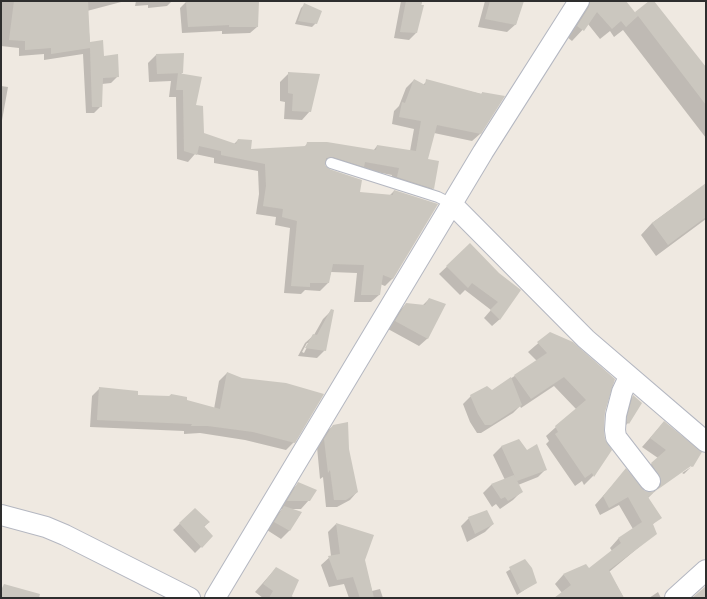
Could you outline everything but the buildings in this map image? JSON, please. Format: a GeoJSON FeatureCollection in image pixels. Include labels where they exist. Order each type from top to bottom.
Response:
{"type":"FeatureCollection","features":[{"type":"Feature","properties":{"kind":"street"},"geometry":{"type":"LineString","coordinates":[[216,598],[452,204],[579,1]]}},
{"type":"Feature","properties":{"kind":"street"},"geometry":{"type":"LineString","coordinates":[[452,204],[586,338],[629,377],[706,442]]}},
{"type":"Feature","properties":{"kind":"street"},"geometry":{"type":"LineString","coordinates":[[629,377],[622,392],[616,415],[616,436],[650,481]]}},
{"type":"Feature","properties":{"kind":"street"},"geometry":{"type":"LineString","coordinates":[[1,515],[46,527],[65,535],[190,598]]}},
{"type":"Feature","properties":{"kind":"street"},"geometry":{"type":"LineString","coordinates":[[675,598],[706,570]]}},
{"type":"Feature","properties":{"kind":"lane"},"geometry":{"type":"LineString","coordinates":[[331,163],[438,197],[452,204]]}}]}
